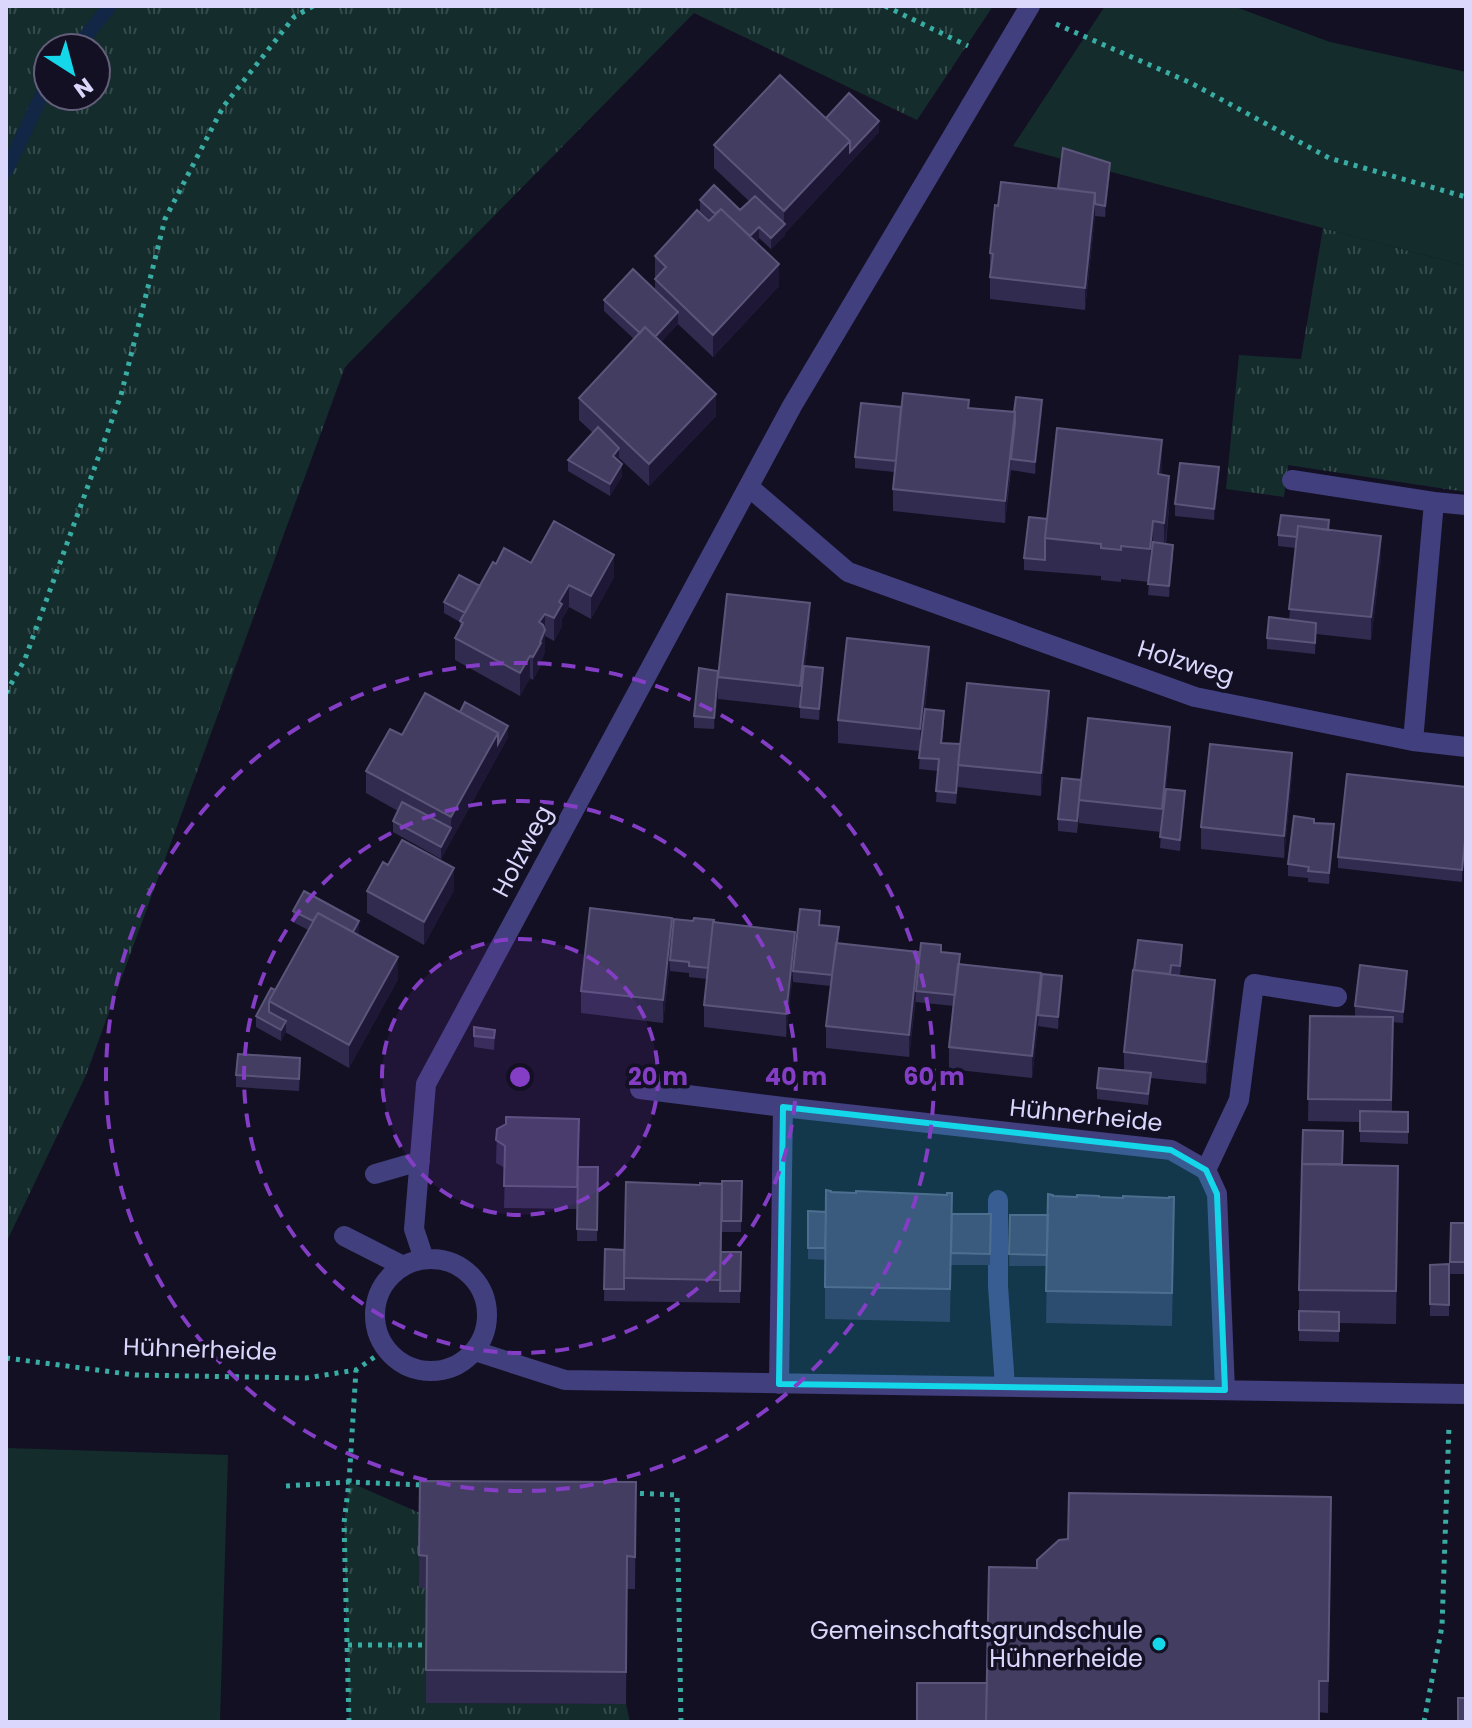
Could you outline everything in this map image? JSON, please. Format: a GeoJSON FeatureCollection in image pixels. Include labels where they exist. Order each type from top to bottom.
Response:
{"type":"FeatureCollection","features":[{"type":"Feature","properties":{"kind":"street","name":"Holzweg"},"geometry":{"type":"LineString","coordinates":[[424,1259],[414,1229],[426,1084],[792,406],[1028,9]]}},
{"type":"Feature","properties":{"kind":"street"},"geometry":{"type":"LineString","coordinates":[[1292,480],[1466,505]]}},
{"type":"Feature","properties":{"kind":"street","name":"Holzweg"},"geometry":{"type":"LineString","coordinates":[[749,487],[848,572],[1195,697],[1413,741],[1466,747]]}},
{"type":"Feature","properties":{"kind":"street"},"geometry":{"type":"LineString","coordinates":[[1413,741],[1434,502]]}},
{"type":"Feature","properties":{"kind":"street"},"geometry":{"type":"LineString","coordinates":[[1225,1390],[1217,1194],[1206,1170],[1239,1100],[1254,984],[1337,997]]}},
{"type":"Feature","properties":{"kind":"street","name":"Hühnerheide"},"geometry":{"type":"LineString","coordinates":[[640,1089],[1171,1150],[1206,1170]]}},
{"type":"Feature","properties":{"kind":"street"},"geometry":{"type":"LineString","coordinates":[[779,1384],[783,1107]]}},
{"type":"Feature","properties":{"kind":"street"},"geometry":{"type":"LineString","coordinates":[[375,1174],[420,1161]]}},
{"type":"Feature","properties":{"kind":"street"},"geometry":{"type":"LineString","coordinates":[[998,1200],[998,1286],[1005,1387]]}},
{"type":"Feature","properties":{"kind":"street"},"geometry":{"type":"LineString","coordinates":[[344,1236],[403,1266]]}},
{"type":"Feature","properties":{"kind":"street"},"geometry":{"type":"LineString","coordinates":[[424,1259],[447,1260],[467,1271],[480,1287],[487,1309],[485,1331],[475,1351],[458,1365],[437,1372],[415,1370],[395,1360],[380,1343],[374,1322],[376,1300],[386,1280],[403,1266],[424,1259]]}},
{"type":"Feature","properties":{"kind":"street"},"geometry":{"type":"LineString","coordinates":[[475,1351],[565,1380],[1458,1394]]}},
{"type":"Feature","properties":{"kind":"path"},"geometry":{"type":"LineString","coordinates":[[6,693],[25,659],[121,395],[165,219],[223,107],[294,17],[313,6]]}},
{"type":"Feature","properties":{"kind":"path"},"geometry":{"type":"LineString","coordinates":[[885,6],[997,61]]}},
{"type":"Feature","properties":{"kind":"path"},"geometry":{"type":"LineString","coordinates":[[1028,9],[1191,83],[1329,158],[1466,197]]}},
{"type":"Feature","properties":{"kind":"path","name":"Hühnerheide"},"geometry":{"type":"LineString","coordinates":[[6,1358],[135,1375],[306,1378],[356,1370],[386,1349]]}},
{"type":"Feature","properties":{"kind":"path"},"geometry":{"type":"LineString","coordinates":[[349,1722],[344,1523],[356,1370]]}},
{"type":"Feature","properties":{"kind":"path"},"geometry":{"type":"LineString","coordinates":[[1424,1722],[1442,1626],[1458,1394]]}},
{"type":"Feature","properties":{"kind":"path"},"geometry":{"type":"LineString","coordinates":[[286,1486],[349,1482],[427,1485]]}},
{"type":"Feature","properties":{"kind":"path"},"geometry":{"type":"LineString","coordinates":[[630,1493],[677,1495],[681,1722]]}},
{"type":"Feature","properties":{"kind":"path"},"geometry":{"type":"LineString","coordinates":[[348,1645],[426,1645]]}},
{"type":"Feature","properties":{"kind":"highlighted area"},"geometry":{"type":"Polygon","coordinates":[[[783,1107],[1171,1150],[1206,1170],[1217,1194],[1225,1390],[779,1384],[783,1107]]]}},
{"type":"Feature","properties":{"kind":"green space"},"geometry":{"type":"Polygon","coordinates":[[[6,6],[993,6],[917,120],[694,13],[345,367],[86,1075],[6,1243],[6,6]]]}},
{"type":"Feature","properties":{"kind":"green space"},"geometry":{"type":"Polygon","coordinates":[[[1105,6],[1233,6],[1330,42],[1466,72],[1466,266],[1013,146],[1105,6]]]}},
{"type":"Feature","properties":{"kind":"green space"},"geometry":{"type":"Polygon","coordinates":[[[1323,228],[1466,266],[1466,492],[1288,465],[1284,497],[1226,489],[1239,355],[1301,359],[1323,228]]]}},
{"type":"Feature","properties":{"kind":"green space"},"geometry":{"type":"Polygon","coordinates":[[[6,1448],[228,1455],[220,1722],[6,1722],[6,1448]]]}},
{"type":"Feature","properties":{"kind":"green space"},"geometry":{"type":"Polygon","coordinates":[[[349,1482],[420,1513],[420,1588],[427,1588],[426,1703],[626,1704],[630,1722],[349,1722],[344,1523],[349,1482]]]}},
{"type":"Feature","properties":{"kind":"building"},"geometry":{"type":"Polygon","coordinates":[[[780,75],[850,141],[784,211],[714,145],[780,75]]]}},
{"type":"Feature","properties":{"kind":"building"},"geometry":{"type":"Polygon","coordinates":[[[849,93],[879,121],[850,152],[850,141],[826,118],[849,93]]]}},
{"type":"Feature","properties":{"kind":"building"},"geometry":{"type":"Polygon","coordinates":[[[1063,148],[1110,163],[1105,206],[1095,204],[1095,193],[1058,188],[1063,148]]]}},
{"type":"Feature","properties":{"kind":"building"},"geometry":{"type":"Polygon","coordinates":[[[1001,182],[1095,193],[1085,288],[990,277],[995,205],[998,206],[1001,182]]]}},
{"type":"Feature","properties":{"kind":"building"},"geometry":{"type":"Polygon","coordinates":[[[714,185],[740,210],[755,196],[785,224],[771,238],[759,227],[750,236],[721,209],[715,214],[700,200],[714,185]]]}},
{"type":"Feature","properties":{"kind":"building"},"geometry":{"type":"Polygon","coordinates":[[[721,209],[779,264],[713,335],[655,279],[666,267],[655,256],[697,210],[709,221],[721,209]]]}},
{"type":"Feature","properties":{"kind":"building"},"geometry":{"type":"Polygon","coordinates":[[[633,269],[678,312],[655,337],[645,327],[640,333],[604,300],[633,269]]]}},
{"type":"Feature","properties":{"kind":"building"},"geometry":{"type":"Polygon","coordinates":[[[645,327],[716,394],[649,464],[579,398],[645,327]]]}},
{"type":"Feature","properties":{"kind":"building"},"geometry":{"type":"Polygon","coordinates":[[[903,393],[969,400],[968,408],[1015,412],[1005,501],[893,489],[903,393]]]}},
{"type":"Feature","properties":{"kind":"building"},"geometry":{"type":"Polygon","coordinates":[[[1016,397],[1042,400],[1035,462],[1011,459],[1016,397]]]}},
{"type":"Feature","properties":{"kind":"building"},"geometry":{"type":"Polygon","coordinates":[[[861,403],[901,407],[896,461],[855,457],[861,403]]]}},
{"type":"Feature","properties":{"kind":"building"},"geometry":{"type":"Polygon","coordinates":[[[598,427],[619,448],[613,456],[622,464],[610,484],[568,460],[598,427]]]}},
{"type":"Feature","properties":{"kind":"building"},"geometry":{"type":"Polygon","coordinates":[[[1057,428],[1162,440],[1158,474],[1169,476],[1164,523],[1153,521],[1150,549],[1121,546],[1121,550],[1101,548],[1101,544],[1045,538],[1057,428]]]}},
{"type":"Feature","properties":{"kind":"building"},"geometry":{"type":"Polygon","coordinates":[[[1180,463],[1219,467],[1214,509],[1175,504],[1180,463]]]}},
{"type":"Feature","properties":{"kind":"building"},"geometry":{"type":"Polygon","coordinates":[[[1281,515],[1329,520],[1328,530],[1298,526],[1297,537],[1278,535],[1281,515]]]}},
{"type":"Feature","properties":{"kind":"building"},"geometry":{"type":"Polygon","coordinates":[[[1029,517],[1047,519],[1045,560],[1024,558],[1029,517]]]}},
{"type":"Feature","properties":{"kind":"building"},"geometry":{"type":"Polygon","coordinates":[[[554,521],[614,555],[591,596],[569,585],[554,618],[545,614],[539,622],[545,630],[541,643],[520,673],[455,638],[463,623],[460,621],[504,548],[531,563],[554,521]]]}},
{"type":"Feature","properties":{"kind":"building"},"geometry":{"type":"Polygon","coordinates":[[[1298,526],[1381,536],[1371,617],[1289,609],[1298,526]]]}},
{"type":"Feature","properties":{"kind":"building"},"geometry":{"type":"Polygon","coordinates":[[[1153,542],[1173,545],[1169,586],[1148,584],[1153,542]]]}},
{"type":"Feature","properties":{"kind":"building"},"geometry":{"type":"Polygon","coordinates":[[[459,575],[480,586],[465,613],[444,602],[459,575]]]}},
{"type":"Feature","properties":{"kind":"building"},"geometry":{"type":"Polygon","coordinates":[[[727,594],[810,603],[800,686],[718,677],[727,594]]]}},
{"type":"Feature","properties":{"kind":"building"},"geometry":{"type":"Polygon","coordinates":[[[1269,617],[1316,623],[1315,643],[1267,638],[1269,617]]]}},
{"type":"Feature","properties":{"kind":"building"},"geometry":{"type":"Polygon","coordinates":[[[847,638],[929,647],[920,729],[838,720],[847,638]]]}},
{"type":"Feature","properties":{"kind":"building"},"geometry":{"type":"Polygon","coordinates":[[[804,666],[823,668],[819,709],[800,707],[804,666]]]}},
{"type":"Feature","properties":{"kind":"building"},"geometry":{"type":"Polygon","coordinates":[[[699,668],[718,671],[714,718],[694,716],[699,668]]]}},
{"type":"Feature","properties":{"kind":"building"},"geometry":{"type":"Polygon","coordinates":[[[967,683],[1049,691],[1041,773],[958,765],[967,683]]]}},
{"type":"Feature","properties":{"kind":"building"},"geometry":{"type":"Polygon","coordinates":[[[425,693],[498,733],[451,817],[366,771],[390,729],[402,735],[425,693]]]}},
{"type":"Feature","properties":{"kind":"building"},"geometry":{"type":"Polygon","coordinates":[[[465,702],[508,726],[498,744],[498,733],[460,712],[465,702]]]}},
{"type":"Feature","properties":{"kind":"building"},"geometry":{"type":"Polygon","coordinates":[[[925,709],[944,711],[941,743],[960,744],[956,793],[936,791],[939,759],[919,758],[925,709]]]}},
{"type":"Feature","properties":{"kind":"building"},"geometry":{"type":"Polygon","coordinates":[[[1088,718],[1170,727],[1162,809],[1079,800],[1088,718]]]}},
{"type":"Feature","properties":{"kind":"building"},"geometry":{"type":"Polygon","coordinates":[[[1210,744],[1292,753],[1284,836],[1201,827],[1210,744]]]}},
{"type":"Feature","properties":{"kind":"building"},"geometry":{"type":"Polygon","coordinates":[[[1347,774],[1466,787],[1462,870],[1338,857],[1347,774]]]}},
{"type":"Feature","properties":{"kind":"building"},"geometry":{"type":"Polygon","coordinates":[[[1062,778],[1081,780],[1077,821],[1058,819],[1062,778]]]}},
{"type":"Feature","properties":{"kind":"building"},"geometry":{"type":"Polygon","coordinates":[[[1166,789],[1185,791],[1180,840],[1160,837],[1166,789]]]}},
{"type":"Feature","properties":{"kind":"building"},"geometry":{"type":"Polygon","coordinates":[[[402,802],[451,828],[441,847],[393,821],[402,802]]]}},
{"type":"Feature","properties":{"kind":"building"},"geometry":{"type":"Polygon","coordinates":[[[1294,816],[1314,819],[1314,823],[1334,824],[1329,873],[1308,871],[1309,867],[1288,864],[1294,816]]]}},
{"type":"Feature","properties":{"kind":"building"},"geometry":{"type":"Polygon","coordinates":[[[402,840],[454,868],[424,922],[367,891],[383,862],[388,865],[402,840]]]}},
{"type":"Feature","properties":{"kind":"building"},"geometry":{"type":"Polygon","coordinates":[[[304,891],[359,921],[353,932],[318,913],[313,921],[293,911],[304,891]]]}},
{"type":"Feature","properties":{"kind":"building"},"geometry":{"type":"Polygon","coordinates":[[[590,908],[672,918],[663,1000],[581,991],[590,908]]]}},
{"type":"Feature","properties":{"kind":"building"},"geometry":{"type":"Polygon","coordinates":[[[800,909],[820,911],[819,925],[839,927],[832,975],[793,971],[800,909]]]}},
{"type":"Feature","properties":{"kind":"building"},"geometry":{"type":"Polygon","coordinates":[[[318,913],[398,957],[349,1045],[269,1001],[318,913]]]}},
{"type":"Feature","properties":{"kind":"building"},"geometry":{"type":"Polygon","coordinates":[[[694,918],[714,920],[708,968],[670,960],[674,919],[693,921],[694,918]]]}},
{"type":"Feature","properties":{"kind":"building"},"geometry":{"type":"Polygon","coordinates":[[[713,922],[795,932],[786,1014],[704,1005],[713,922]]]}},
{"type":"Feature","properties":{"kind":"building"},"geometry":{"type":"Polygon","coordinates":[[[1138,940],[1182,945],[1180,966],[1171,965],[1170,974],[1134,970],[1138,940]]]}},
{"type":"Feature","properties":{"kind":"building"},"geometry":{"type":"Polygon","coordinates":[[[836,943],[918,952],[909,1035],[826,1026],[836,943]]]}},
{"type":"Feature","properties":{"kind":"building"},"geometry":{"type":"Polygon","coordinates":[[[921,943],[941,945],[941,952],[960,954],[955,995],[916,991],[921,943]]]}},
{"type":"Feature","properties":{"kind":"building"},"geometry":{"type":"Polygon","coordinates":[[[958,964],[1041,973],[1032,1056],[949,1047],[958,964]]]}},
{"type":"Feature","properties":{"kind":"building"},"geometry":{"type":"Polygon","coordinates":[[[1360,965],[1407,971],[1403,1012],[1355,1006],[1360,965]]]}},
{"type":"Feature","properties":{"kind":"building"},"geometry":{"type":"Polygon","coordinates":[[[1133,970],[1215,980],[1206,1062],[1124,1052],[1133,970]]]}},
{"type":"Feature","properties":{"kind":"building"},"geometry":{"type":"Polygon","coordinates":[[[1042,974],[1062,976],[1058,1017],[1038,1015],[1042,974]]]}},
{"type":"Feature","properties":{"kind":"building"},"geometry":{"type":"Polygon","coordinates":[[[271,988],[275,990],[269,1001],[269,1012],[286,1021],[281,1030],[256,1016],[271,988]]]}},
{"type":"Feature","properties":{"kind":"building"},"geometry":{"type":"Polygon","coordinates":[[[1310,1016],[1393,1017],[1391,1100],[1308,1099],[1310,1016]]]}},
{"type":"Feature","properties":{"kind":"building"},"geometry":{"type":"Polygon","coordinates":[[[474,1027],[495,1030],[494,1038],[474,1036],[474,1027]]]}},
{"type":"Feature","properties":{"kind":"building"},"geometry":{"type":"Polygon","coordinates":[[[238,1054],[300,1058],[299,1079],[236,1075],[238,1054]]]}},
{"type":"Feature","properties":{"kind":"building"},"geometry":{"type":"Polygon","coordinates":[[[1099,1068],[1151,1073],[1148,1094],[1097,1088],[1099,1068]]]}},
{"type":"Feature","properties":{"kind":"building"},"geometry":{"type":"Polygon","coordinates":[[[1360,1111],[1408,1112],[1408,1132],[1360,1131],[1360,1111]]]}},
{"type":"Feature","properties":{"kind":"building"},"geometry":{"type":"Polygon","coordinates":[[[506,1117],[579,1119],[577,1187],[504,1186],[505,1146],[496,1140],[497,1129],[506,1124],[506,1117]]]}},
{"type":"Feature","properties":{"kind":"building"},"geometry":{"type":"Polygon","coordinates":[[[1303,1130],[1343,1131],[1342,1164],[1302,1164],[1303,1130]]]}},
{"type":"Feature","properties":{"kind":"building"},"geometry":{"type":"Polygon","coordinates":[[[1302,1164],[1398,1166],[1396,1291],[1299,1290],[1302,1164]]]}},
{"type":"Feature","properties":{"kind":"building"},"geometry":{"type":"Polygon","coordinates":[[[578,1167],[598,1167],[597,1230],[577,1229],[578,1167]]]}},
{"type":"Feature","properties":{"kind":"building"},"geometry":{"type":"Polygon","coordinates":[[[722,1181],[742,1181],[741,1221],[722,1221],[722,1181]]]}},
{"type":"Feature","properties":{"kind":"building"},"geometry":{"type":"Polygon","coordinates":[[[626,1182],[722,1184],[720,1280],[624,1278],[626,1182]]]}},
{"type":"Feature","properties":{"kind":"building"},"geometry":{"type":"Polygon","coordinates":[[[826,1190],[952,1193],[950,1289],[825,1287],[826,1190]]]}},
{"type":"Feature","properties":{"kind":"building"},"geometry":{"type":"Polygon","coordinates":[[[1048,1194],[1174,1197],[1172,1293],[1046,1291],[1048,1194]]]}},
{"type":"Feature","properties":{"kind":"building"},"geometry":{"type":"Polygon","coordinates":[[[808,1211],[826,1212],[825,1248],[808,1248],[808,1211]]]}},
{"type":"Feature","properties":{"kind":"building"},"geometry":{"type":"Polygon","coordinates":[[[952,1214],[991,1214],[990,1254],[951,1253],[952,1214]]]}},
{"type":"Feature","properties":{"kind":"building"},"geometry":{"type":"Polygon","coordinates":[[[1010,1215],[1048,1215],[1047,1255],[1009,1254],[1010,1215]]]}},
{"type":"Feature","properties":{"kind":"building"},"geometry":{"type":"Polygon","coordinates":[[[1451,1223],[1466,1223],[1466,1262],[1450,1262],[1451,1223]]]}},
{"type":"Feature","properties":{"kind":"building"},"geometry":{"type":"Polygon","coordinates":[[[605,1249],[624,1250],[624,1289],[604,1289],[605,1249]]]}},
{"type":"Feature","properties":{"kind":"building"},"geometry":{"type":"Polygon","coordinates":[[[721,1252],[741,1252],[740,1291],[720,1291],[721,1252]]]}},
{"type":"Feature","properties":{"kind":"building"},"geometry":{"type":"Polygon","coordinates":[[[1449,1264],[1449,1305],[1430,1304],[1430,1265],[1449,1264]]]}},
{"type":"Feature","properties":{"kind":"building"},"geometry":{"type":"Polygon","coordinates":[[[1299,1311],[1339,1312],[1339,1331],[1299,1330],[1299,1311]]]}},
{"type":"Feature","properties":{"kind":"building"},"geometry":{"type":"Polygon","coordinates":[[[420,1481],[636,1482],[635,1557],[627,1556],[626,1672],[426,1670],[427,1556],[419,1555],[420,1481]]]}},
{"type":"Feature","properties":{"kind":"building","name":"Gemeinschaftsgrundschule Hühnerheide"},"geometry":{"type":"Polygon","coordinates":[[[1069,1493],[1331,1497],[1328,1681],[1319,1681],[1319,1722],[986,1722],[989,1567],[1037,1568],[1037,1560],[1059,1540],[1068,1539],[1069,1493]]]}},
{"type":"Feature","properties":{"kind":"building"},"geometry":{"type":"Polygon","coordinates":[[[917,1683],[987,1683],[986,1722],[917,1722],[917,1683]]]}},
{"type":"Feature","properties":{"kind":"building"},"geometry":{"type":"Polygon","coordinates":[[[1458,1698],[1466,1698],[1466,1722],[1458,1722],[1458,1698]]]}},
{"type":"Feature","properties":{"kind":"waterway"},"geometry":{"type":"LineString","coordinates":[[89,32],[110,6]]}},
{"type":"Feature","properties":{"kind":"waterway"},"geometry":{"type":"LineString","coordinates":[[6,171],[34,112]]}},
{"type":"Feature","properties":{"kind":"place","name":"Gemeinschaftsgrundschule Hühnerheide"},"geometry":{"type":"Point","coordinates":[1159,1644]}}]}
